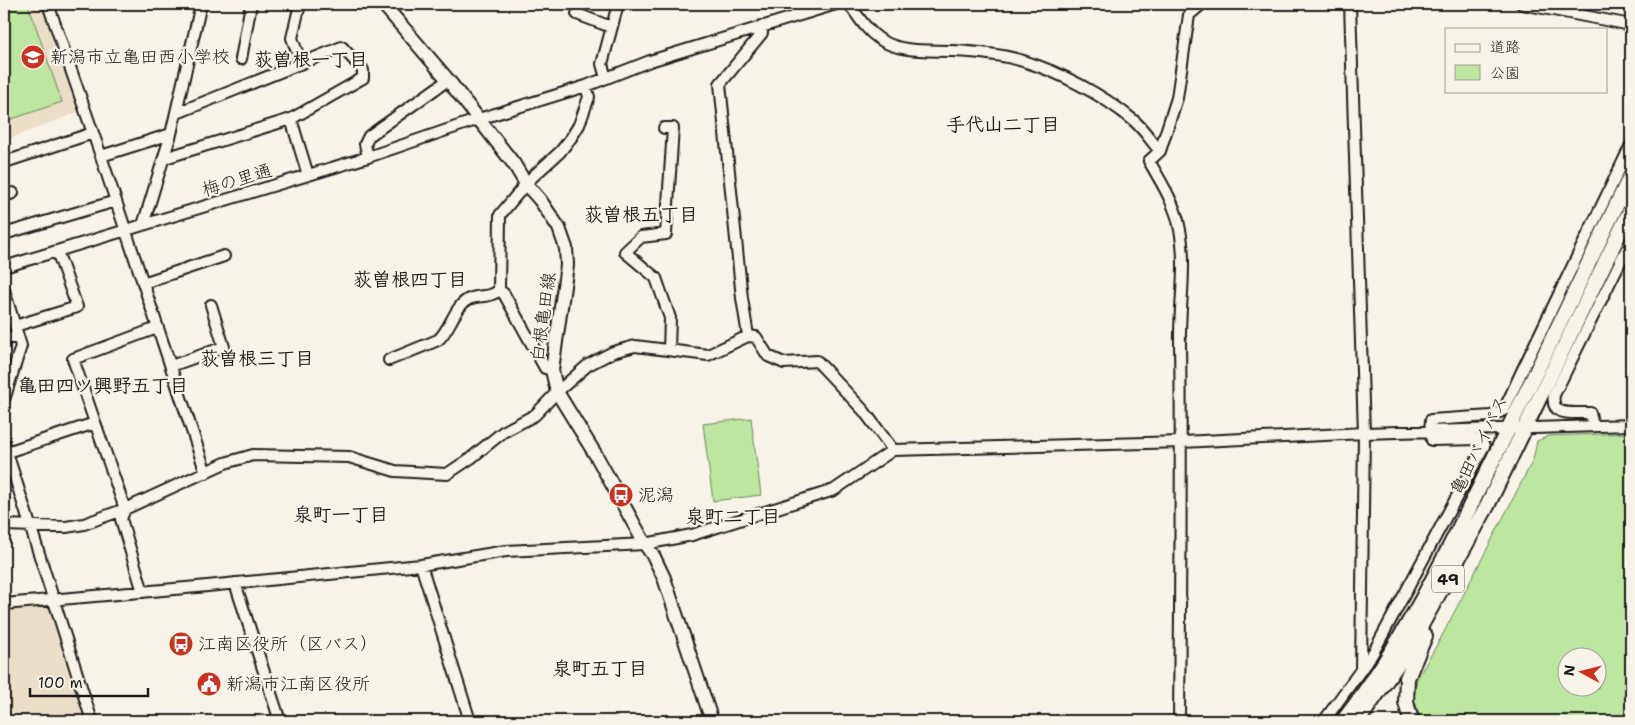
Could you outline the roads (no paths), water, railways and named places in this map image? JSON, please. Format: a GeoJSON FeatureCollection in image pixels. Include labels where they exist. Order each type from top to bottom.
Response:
{"type":"FeatureCollection","features":[{"type":"Feature","properties":{"kind":"highway","name":"亀田バイパス"},"geometry":{"type":"LineString","coordinates":[[1343,721],[1400,640],[1446,554],[1631,175]]}},
{"type":"Feature","properties":{"kind":"highway","name":"亀田バイパス"},"geometry":{"type":"LineString","coordinates":[[1358,721],[1408,649],[1487,506],[1631,209]]}},
{"type":"Feature","properties":{"kind":"highway"},"geometry":{"type":"LineString","coordinates":[[1411,721],[1406,702],[1407,678],[1419,648],[1456,578],[1487,506]]}},
{"type":"Feature","properties":{"kind":"main road","name":"白根亀田線"},"geometry":{"type":"LineString","coordinates":[[382,4],[479,119],[514,164],[526,184],[540,200],[559,228],[566,248],[567,265],[552,370],[557,392],[597,457],[664,578],[712,721]]}},
{"type":"Feature","properties":{"kind":"street"},"geometry":{"type":"LineString","coordinates":[[48,4],[102,156],[206,473]]}},
{"type":"Feature","properties":{"kind":"street"},"geometry":{"type":"LineString","coordinates":[[143,225],[165,158],[177,113],[201,4]]}},
{"type":"Feature","properties":{"kind":"street"},"geometry":{"type":"LineString","coordinates":[[241,59],[251,4]]}},
{"type":"Feature","properties":{"kind":"street"},"geometry":{"type":"LineString","coordinates":[[300,4],[292,38],[301,63]]}},
{"type":"Feature","properties":{"kind":"street"},"geometry":{"type":"LineString","coordinates":[[606,78],[602,64],[618,4]]}},
{"type":"Feature","properties":{"kind":"street"},"geometry":{"type":"LineString","coordinates":[[793,4],[798,15]]}},
{"type":"Feature","properties":{"kind":"street","name":"梅の里通"},"geometry":{"type":"LineString","coordinates":[[4,267],[368,157],[479,119],[586,86],[650,61],[836,4]]}},
{"type":"Feature","properties":{"kind":"street"},"geometry":{"type":"LineString","coordinates":[[849,4],[870,32],[880,40],[925,51],[953,51],[1001,56],[1024,61],[1068,79],[1095,94],[1134,121],[1160,151]]}},
{"type":"Feature","properties":{"kind":"street"},"geometry":{"type":"LineString","coordinates":[[1179,721],[1182,442],[1180,340],[1183,248],[1179,224],[1165,190],[1149,160],[1160,151],[1177,98],[1189,15],[1202,4]]}},
{"type":"Feature","properties":{"kind":"street"},"geometry":{"type":"LineString","coordinates":[[1350,4],[1364,434],[1361,670]]}},
{"type":"Feature","properties":{"kind":"street"},"geometry":{"type":"LineString","coordinates":[[1522,4],[1631,25]]}},
{"type":"Feature","properties":{"kind":"street"},"geometry":{"type":"LineString","coordinates":[[577,14],[611,28]]}},
{"type":"Feature","properties":{"kind":"street"},"geometry":{"type":"LineString","coordinates":[[748,336],[739,272],[720,84],[762,33],[761,26]]}},
{"type":"Feature","properties":{"kind":"street"},"geometry":{"type":"LineString","coordinates":[[165,158],[291,119],[363,78],[363,70],[342,47],[177,113]]}},
{"type":"Feature","properties":{"kind":"street"},"geometry":{"type":"LineString","coordinates":[[368,157],[365,144],[369,136],[448,80]]}},
{"type":"Feature","properties":{"kind":"street"},"geometry":{"type":"LineString","coordinates":[[389,360],[438,340],[443,336],[457,311],[468,299],[493,295],[499,290],[500,215],[529,180],[560,152],[571,138],[579,124],[589,97],[586,86]]}},
{"type":"Feature","properties":{"kind":"street"},"geometry":{"type":"LineString","coordinates":[[291,119],[308,175]]}},
{"type":"Feature","properties":{"kind":"street"},"geometry":{"type":"LineString","coordinates":[[664,128],[673,128],[666,234],[641,237],[625,252],[656,278],[670,318],[669,350]]}},
{"type":"Feature","properties":{"kind":"street"},"geometry":{"type":"LineString","coordinates":[[5,162],[94,133]]}},
{"type":"Feature","properties":{"kind":"street"},"geometry":{"type":"LineString","coordinates":[[102,156],[171,134]]}},
{"type":"Feature","properties":{"kind":"street"},"geometry":{"type":"LineString","coordinates":[[1324,721],[1373,654],[1484,446],[1480,439],[1432,440],[1430,420],[1491,416],[1504,410],[1631,145]]}},
{"type":"Feature","properties":{"kind":"street"},"geometry":{"type":"LineString","coordinates":[[4,234],[116,201]]}},
{"type":"Feature","properties":{"kind":"street"},"geometry":{"type":"LineString","coordinates":[[1547,319],[1591,227]]}},
{"type":"Feature","properties":{"kind":"street"},"geometry":{"type":"LineString","coordinates":[[1593,426],[1590,413],[1560,412],[1553,403],[1554,395],[1631,240]]}},
{"type":"Feature","properties":{"kind":"street"},"geometry":{"type":"LineString","coordinates":[[15,326],[77,307],[57,251]]}},
{"type":"Feature","properties":{"kind":"street"},"geometry":{"type":"LineString","coordinates":[[143,283],[224,256]]}},
{"type":"Feature","properties":{"kind":"street"},"geometry":{"type":"LineString","coordinates":[[4,290],[21,346],[4,400]]}},
{"type":"Feature","properties":{"kind":"street"},"geometry":{"type":"LineString","coordinates":[[499,290],[504,294],[546,368],[552,370]]}},
{"type":"Feature","properties":{"kind":"street"},"geometry":{"type":"LineString","coordinates":[[171,366],[224,347],[210,305]]}},
{"type":"Feature","properties":{"kind":"street"},"geometry":{"type":"LineString","coordinates":[[143,592],[121,519],[124,509],[73,359],[157,328]]}},
{"type":"Feature","properties":{"kind":"street"},"geometry":{"type":"LineString","coordinates":[[4,525],[66,527],[84,524],[124,509],[225,463],[253,455],[350,457],[395,471],[447,474],[471,458],[503,432],[535,415],[557,392],[588,365],[613,352],[635,346],[708,355],[748,336],[756,337],[768,356],[784,363],[818,361],[864,411],[893,450]]}},
{"type":"Feature","properties":{"kind":"street"},"geometry":{"type":"LineString","coordinates":[[4,339],[18,337]]}},
{"type":"Feature","properties":{"kind":"street"},"geometry":{"type":"LineString","coordinates":[[92,721],[5,447],[95,423]]}},
{"type":"Feature","properties":{"kind":"street"},"geometry":{"type":"LineString","coordinates":[[4,604],[421,565],[506,551],[644,544],[692,535],[834,490],[893,450],[1182,442],[1430,431],[1631,425]]}},
{"type":"Feature","properties":{"kind":"street"},"geometry":{"type":"LineString","coordinates":[[421,565],[470,721]]}},
{"type":"Feature","properties":{"kind":"street"},"geometry":{"type":"LineString","coordinates":[[235,583],[280,721]]}},
{"type":"Feature","properties":{"kind":"place","name":"新潟市立亀田西小学校"},"geometry":{"type":"Point","coordinates":[33,57]}},
{"type":"Feature","properties":{"kind":"place","name":"泥潟"},"geometry":{"type":"Point","coordinates":[621,495]}},
{"type":"Feature","properties":{"kind":"place","name":"江南区役所（区バス）"},"geometry":{"type":"Point","coordinates":[181,644]}},
{"type":"Feature","properties":{"kind":"place","name":"新潟市江南区役所"},"geometry":{"type":"Point","coordinates":[209,684]}},
{"type":"Feature","properties":{"kind":"district","name":"荻曽根一丁目"},"geometry":{"type":"Point","coordinates":[311,59]}},
{"type":"Feature","properties":{"kind":"district","name":"手代山二丁目"},"geometry":{"type":"Point","coordinates":[1003,124]}},
{"type":"Feature","properties":{"kind":"district","name":"荻曽根五丁目"},"geometry":{"type":"Point","coordinates":[641,214]}},
{"type":"Feature","properties":{"kind":"district","name":"荻曽根四丁目"},"geometry":{"type":"Point","coordinates":[410,279]}},
{"type":"Feature","properties":{"kind":"district","name":"荻曽根三丁目"},"geometry":{"type":"Point","coordinates":[257,358]}},
{"type":"Feature","properties":{"kind":"district","name":"亀田四ツ興野五丁目"},"geometry":{"type":"Point","coordinates":[103,385]}},
{"type":"Feature","properties":{"kind":"district","name":"泉町一丁目"},"geometry":{"type":"Point","coordinates":[341,514]}},
{"type":"Feature","properties":{"kind":"district","name":"泉町二丁目"},"geometry":{"type":"Point","coordinates":[733,516]}},
{"type":"Feature","properties":{"kind":"district","name":"泉町五丁目"},"geometry":{"type":"Point","coordinates":[600,668]}}]}
